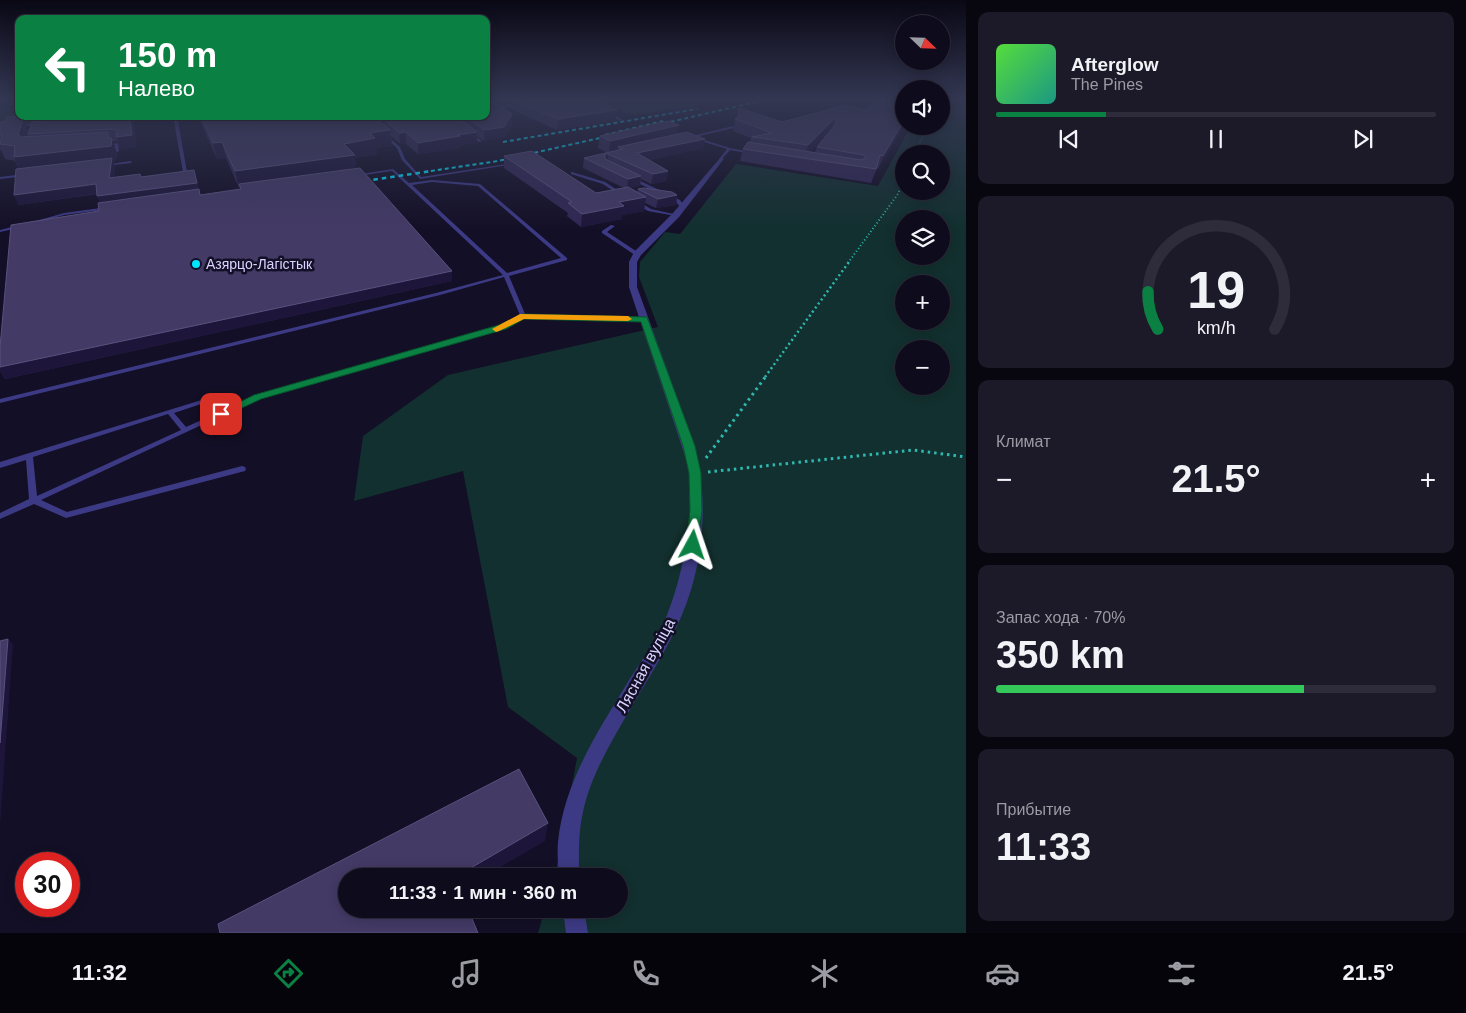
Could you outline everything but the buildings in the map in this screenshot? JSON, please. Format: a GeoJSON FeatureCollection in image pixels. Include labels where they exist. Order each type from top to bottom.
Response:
{"type":"FeatureCollection","features":[{"type":"Feature","properties":{"kind":"street"},"geometry":{"type":"LineString","coordinates":[[637,254],[679,211],[725,154]]}},
{"type":"Feature","properties":{"kind":"street","name":"Лясная вуліца"},"geometry":{"type":"LineString","coordinates":[[568,868],[569,826],[592,759],[668,630],[685,583],[693,545],[696,511],[695,473],[689,446],[634,287],[633,262],[637,254]]}},
{"type":"Feature","properties":{"kind":"street"},"geometry":{"type":"LineString","coordinates":[[575,918],[577,933]]}},
{"type":"Feature","properties":{"kind":"lane"},"geometry":{"type":"LineString","coordinates":[[97,145],[117,144],[117,151]]}},
{"type":"Feature","properties":{"kind":"lane"},"geometry":{"type":"LineString","coordinates":[[180,144],[185,172]]}},
{"type":"Feature","properties":{"kind":"lane"},"geometry":{"type":"LineString","coordinates":[[394,144],[399,148],[402,158],[420,178],[520,162]]}},
{"type":"Feature","properties":{"kind":"lane"},"geometry":{"type":"LineString","coordinates":[[703,144],[725,154],[758,154]]}},
{"type":"Feature","properties":{"kind":"lane"},"geometry":{"type":"LineString","coordinates":[[102,165],[130,162]]}},
{"type":"Feature","properties":{"kind":"lane"},"geometry":{"type":"LineString","coordinates":[[354,175],[393,170],[506,275],[523,316]]}},
{"type":"Feature","properties":{"kind":"lane"},"geometry":{"type":"LineString","coordinates":[[572,173],[604,184],[650,210],[679,211],[678,201],[624,175]]}},
{"type":"Feature","properties":{"kind":"lane"},"geometry":{"type":"LineString","coordinates":[[0,178],[28,175]]}},
{"type":"Feature","properties":{"kind":"lane"},"geometry":{"type":"LineString","coordinates":[[0,401],[419,299],[565,259],[479,186],[432,181],[409,184]]}},
{"type":"Feature","properties":{"kind":"lane"},"geometry":{"type":"LineString","coordinates":[[0,231],[64,214],[112,208]]}},
{"type":"Feature","properties":{"kind":"lane"},"geometry":{"type":"LineString","coordinates":[[613,226],[604,232],[637,254]]}},
{"type":"Feature","properties":{"kind":"lane"},"geometry":{"type":"LineString","coordinates":[[0,515],[257,397],[502,327],[523,316],[644,319]]}},
{"type":"Feature","properties":{"kind":"lane"},"geometry":{"type":"LineString","coordinates":[[0,465],[220,396]]}},
{"type":"Feature","properties":{"kind":"lane"},"geometry":{"type":"LineString","coordinates":[[170,412],[185,430]]}},
{"type":"Feature","properties":{"kind":"lane"},"geometry":{"type":"LineString","coordinates":[[29,456],[33,500]]}},
{"type":"Feature","properties":{"kind":"lane"},"geometry":{"type":"LineString","coordinates":[[33,500],[66,515],[242,469]]}},
{"type":"Feature","properties":{"kind":"path"},"geometry":{"type":"LineString","coordinates":[[695,473],[895,198]]}},
{"type":"Feature","properties":{"kind":"path"},"geometry":{"type":"LineString","coordinates":[[695,473],[913,450],[966,456]]}},
{"type":"Feature","properties":{"kind":"green space"},"geometry":{"type":"Polygon","coordinates":[[[966,144],[966,933],[538,933],[542,918],[628,918],[628,868],[556,868],[577,758],[508,707],[463,471],[354,501],[363,436],[448,375],[658,327],[639,277],[640,262],[665,232],[680,234],[736,164],[878,186],[895,155],[895,200],[950,200],[950,145],[901,145],[966,144]]]}},
{"type":"Feature","properties":{"kind":"railway"},"geometry":{"type":"LineString","coordinates":[[424,172],[498,161],[575,144]]}},
{"type":"Feature","properties":{"kind":"railway"},"geometry":{"type":"LineString","coordinates":[[365,181],[432,171]]}},
{"type":"Feature","properties":{"kind":"slow traffic"},"geometry":{"type":"LineString","coordinates":[[496,329],[523,316],[628,319]]}},
{"type":"Feature","properties":{"kind":"place","name":"Азярцо-Лагістык"},"geometry":{"type":"Point","coordinates":[196,264]}},
{"type":"Feature","properties":{"kind":"route"},"geometry":{"type":"LineString","coordinates":[[221,414],[257,397],[502,327],[523,316],[644,319],[689,446],[695,473],[696,511],[693,545]]}}]}
